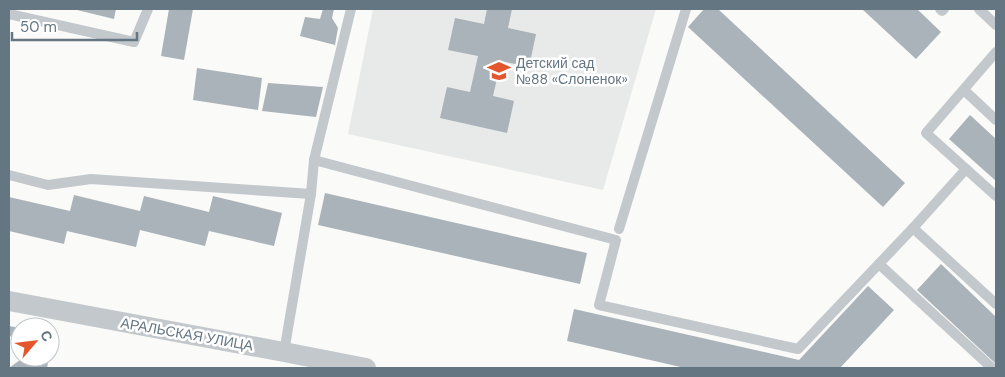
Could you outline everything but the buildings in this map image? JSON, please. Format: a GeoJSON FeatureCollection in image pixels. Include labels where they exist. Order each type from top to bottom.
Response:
{"type":"FeatureCollection","features":[{"type":"Feature","properties":{"kind":"street","name":"АРАЛЬСКАЯ УЛИЦА"},"geometry":{"type":"LineString","coordinates":[[9,302],[366,368]]}},
{"type":"Feature","properties":{"kind":"lane"},"geometry":{"type":"LineString","coordinates":[[9,14],[134,42],[148,9]]}},
{"type":"Feature","properties":{"kind":"lane"},"geometry":{"type":"LineString","coordinates":[[284,352],[311,194],[314,160],[351,9]]}},
{"type":"Feature","properties":{"kind":"lane"},"geometry":{"type":"LineString","coordinates":[[620,229],[686,9]]}},
{"type":"Feature","properties":{"kind":"lane"},"geometry":{"type":"LineString","coordinates":[[940,9],[942,11],[944,9]]}},
{"type":"Feature","properties":{"kind":"lane"},"geometry":{"type":"LineString","coordinates":[[979,9],[996,25]]}},
{"type":"Feature","properties":{"kind":"lane"},"geometry":{"type":"LineString","coordinates":[[996,52],[926,133],[996,196]]}},
{"type":"Feature","properties":{"kind":"lane"},"geometry":{"type":"LineString","coordinates":[[964,90],[996,120]]}},
{"type":"Feature","properties":{"kind":"lane"},"geometry":{"type":"LineString","coordinates":[[314,160],[616,240],[599,305],[798,349],[913,228],[966,169]]}},
{"type":"Feature","properties":{"kind":"lane"},"geometry":{"type":"LineString","coordinates":[[9,175],[48,184],[91,179],[311,194]]}},
{"type":"Feature","properties":{"kind":"lane"},"geometry":{"type":"LineString","coordinates":[[913,228],[996,304]]}},
{"type":"Feature","properties":{"kind":"lane"},"geometry":{"type":"LineString","coordinates":[[879,264],[992,368]]}},
{"type":"Feature","properties":{"kind":"shaded area","name":"Детский сад №88 «Слоненок»"},"geometry":{"type":"Polygon","coordinates":[[[373,9],[656,9],[603,190],[348,134],[373,9]]]}},
{"type":"Feature","properties":{"kind":"place","name":"Детский сад №88 «Слоненок»"},"geometry":{"type":"Point","coordinates":[499,71]}}]}
